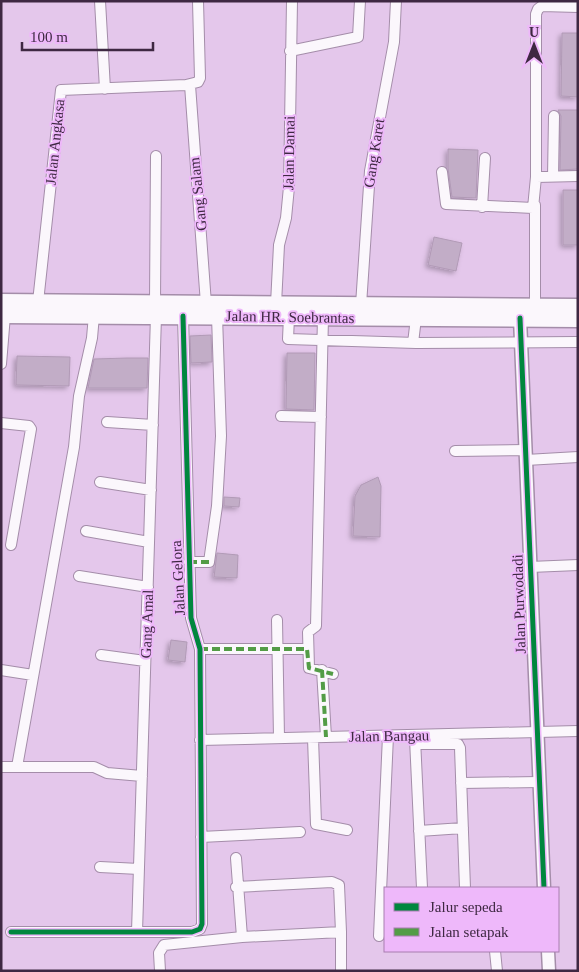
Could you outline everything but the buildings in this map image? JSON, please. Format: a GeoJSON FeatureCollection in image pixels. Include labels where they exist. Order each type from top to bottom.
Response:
{"type":"FeatureCollection","features":[{"type":"Feature","properties":{"kind":"main road","name":"Jalan HR. Soebrantas"},"geometry":{"type":"LineString","coordinates":[[3,310],[38,302],[156,309],[212,310],[289,317],[578,319]]}},
{"type":"Feature","properties":{"kind":"main road","name":"Jalan HR. Soebrantas"},"geometry":{"type":"LineString","coordinates":[[3,310],[94,315],[156,309],[183,316],[212,310],[276,304],[578,307]]}},
{"type":"Feature","properties":{"kind":"street"},"geometry":{"type":"LineString","coordinates":[[100,1],[105,89]]}},
{"type":"Feature","properties":{"kind":"street","name":"Gang Salam"},"geometry":{"type":"LineString","coordinates":[[189,562],[209,562],[217,506],[221,436],[194,84],[200,78],[198,1]]}},
{"type":"Feature","properties":{"kind":"street","name":"Jalan Damai"},"geometry":{"type":"LineString","coordinates":[[276,304],[279,245],[286,218],[289,187],[292,1]]}},
{"type":"Feature","properties":{"kind":"street"},"geometry":{"type":"LineString","coordinates":[[290,51],[358,37],[360,1]]}},
{"type":"Feature","properties":{"kind":"street","name":"Gang Karet"},"geometry":{"type":"LineString","coordinates":[[361,305],[370,170],[394,42],[396,1]]}},
{"type":"Feature","properties":{"kind":"street"},"geometry":{"type":"LineString","coordinates":[[535,307],[532,207],[536,177],[536,14],[542,6],[578,7]]}},
{"type":"Feature","properties":{"kind":"street","name":"Jalan Angkasa"},"geometry":{"type":"LineString","coordinates":[[38,302],[59,94],[61,90],[194,84]]}},
{"type":"Feature","properties":{"kind":"street"},"geometry":{"type":"LineString","coordinates":[[553,176],[554,116]]}},
{"type":"Feature","properties":{"kind":"street","name":"Gang Amal"},"geometry":{"type":"LineString","coordinates":[[137,932],[156,309],[156,156]]}},
{"type":"Feature","properties":{"kind":"street"},"geometry":{"type":"LineString","coordinates":[[482,207],[485,158]]}},
{"type":"Feature","properties":{"kind":"street"},"geometry":{"type":"LineString","coordinates":[[442,172],[446,204],[482,207],[532,207]]}},
{"type":"Feature","properties":{"kind":"street"},"geometry":{"type":"LineString","coordinates":[[536,177],[578,176]]}},
{"type":"Feature","properties":{"kind":"street"},"geometry":{"type":"LineString","coordinates":[[1,364],[3,310]]}},
{"type":"Feature","properties":{"kind":"street"},"geometry":{"type":"LineString","coordinates":[[18,768],[74,447],[79,396],[92,338],[94,315]]}},
{"type":"Feature","properties":{"kind":"street","name":"Jalan Gelora"},"geometry":{"type":"LineString","coordinates":[[137,932],[192,932],[200,929],[202,924],[200,649],[191,618],[183,316]]}},
{"type":"Feature","properties":{"kind":"street"},"geometry":{"type":"LineString","coordinates":[[289,317],[288,338],[413,343],[578,342]]}},
{"type":"Feature","properties":{"kind":"street"},"geometry":{"type":"LineString","coordinates":[[323,317],[316,626],[308,632],[308,649],[309,668],[333,674]]}},
{"type":"Feature","properties":{"kind":"street"},"geometry":{"type":"LineString","coordinates":[[413,343],[416,318]]}},
{"type":"Feature","properties":{"kind":"street","name":"Jalan Purwodadi"},"geometry":{"type":"LineString","coordinates":[[520,318],[544,887]]}},
{"type":"Feature","properties":{"kind":"street"},"geometry":{"type":"LineString","coordinates":[[281,416],[321,417]]}},
{"type":"Feature","properties":{"kind":"street"},"geometry":{"type":"LineString","coordinates":[[107,422],[153,425]]}},
{"type":"Feature","properties":{"kind":"street"},"geometry":{"type":"LineString","coordinates":[[1,423],[29,426],[31,429],[11,545]]}},
{"type":"Feature","properties":{"kind":"street"},"geometry":{"type":"LineString","coordinates":[[455,451],[578,457]]}},
{"type":"Feature","properties":{"kind":"street"},"geometry":{"type":"LineString","coordinates":[[100,482],[151,490]]}},
{"type":"Feature","properties":{"kind":"street"},"geometry":{"type":"LineString","coordinates":[[86,531],[149,542]]}},
{"type":"Feature","properties":{"kind":"street"},"geometry":{"type":"LineString","coordinates":[[530,567],[578,565]]}},
{"type":"Feature","properties":{"kind":"street"},"geometry":{"type":"LineString","coordinates":[[79,576],[148,587]]}},
{"type":"Feature","properties":{"kind":"street"},"geometry":{"type":"LineString","coordinates":[[277,620],[279,738]]}},
{"type":"Feature","properties":{"kind":"street"},"geometry":{"type":"LineString","coordinates":[[200,649],[308,649]]}},
{"type":"Feature","properties":{"kind":"street"},"geometry":{"type":"LineString","coordinates":[[101,655],[145,661]]}},
{"type":"Feature","properties":{"kind":"street"},"geometry":{"type":"LineString","coordinates":[[1,670],[33,675]]}},
{"type":"Feature","properties":{"kind":"street"},"geometry":{"type":"LineString","coordinates":[[322,670],[326,738]]}},
{"type":"Feature","properties":{"kind":"street","name":"Jalan Bangau"},"geometry":{"type":"LineString","coordinates":[[200,740],[388,736],[415,740],[537,731],[578,731]]}},
{"type":"Feature","properties":{"kind":"street"},"geometry":{"type":"LineString","coordinates":[[378,936],[388,736]]}},
{"type":"Feature","properties":{"kind":"street"},"geometry":{"type":"LineString","coordinates":[[313,738],[316,824],[347,830]]}},
{"type":"Feature","properties":{"kind":"street"},"geometry":{"type":"LineString","coordinates":[[422,887],[415,740],[458,744],[465,887]]}},
{"type":"Feature","properties":{"kind":"street"},"geometry":{"type":"LineString","coordinates":[[1,768],[94,767],[107,773],[142,776]]}},
{"type":"Feature","properties":{"kind":"street"},"geometry":{"type":"LineString","coordinates":[[461,783],[539,782]]}},
{"type":"Feature","properties":{"kind":"street"},"geometry":{"type":"LineString","coordinates":[[419,831],[463,828]]}},
{"type":"Feature","properties":{"kind":"street"},"geometry":{"type":"LineString","coordinates":[[201,837],[300,832]]}},
{"type":"Feature","properties":{"kind":"street"},"geometry":{"type":"LineString","coordinates":[[236,858],[236,888],[242,937]]}},
{"type":"Feature","properties":{"kind":"street"},"geometry":{"type":"LineString","coordinates":[[100,867],[139,869]]}},
{"type":"Feature","properties":{"kind":"street"},"geometry":{"type":"LineString","coordinates":[[236,888],[332,882],[339,885],[341,971]]}},
{"type":"Feature","properties":{"kind":"street"},"geometry":{"type":"LineString","coordinates":[[11,932],[137,932]]}},
{"type":"Feature","properties":{"kind":"street"},"geometry":{"type":"LineString","coordinates":[[160,971],[159,953],[164,945],[242,937],[341,932]]}},
{"type":"Feature","properties":{"kind":"street"},"geometry":{"type":"LineString","coordinates":[[495,952],[497,971]]}},
{"type":"Feature","properties":{"kind":"street"},"geometry":{"type":"LineString","coordinates":[[548,952],[549,971]]}},
{"type":"Feature","properties":{"kind":"marked path"},"geometry":{"type":"LineString","coordinates":[[189,562],[209,562]]}},
{"type":"Feature","properties":{"kind":"marked path"},"geometry":{"type":"LineString","coordinates":[[200,649],[307,649],[309,668],[333,674]]}},
{"type":"Feature","properties":{"kind":"marked path"},"geometry":{"type":"LineString","coordinates":[[322,670],[326,737]]}},
{"type":"Feature","properties":{"kind":"cycle path"},"geometry":{"type":"LineString","coordinates":[[11,932],[192,932],[200,929],[202,924],[200,649],[191,618],[183,316]]}},
{"type":"Feature","properties":{"kind":"cycle path"},"geometry":{"type":"LineString","coordinates":[[520,318],[544,887]]}}]}
